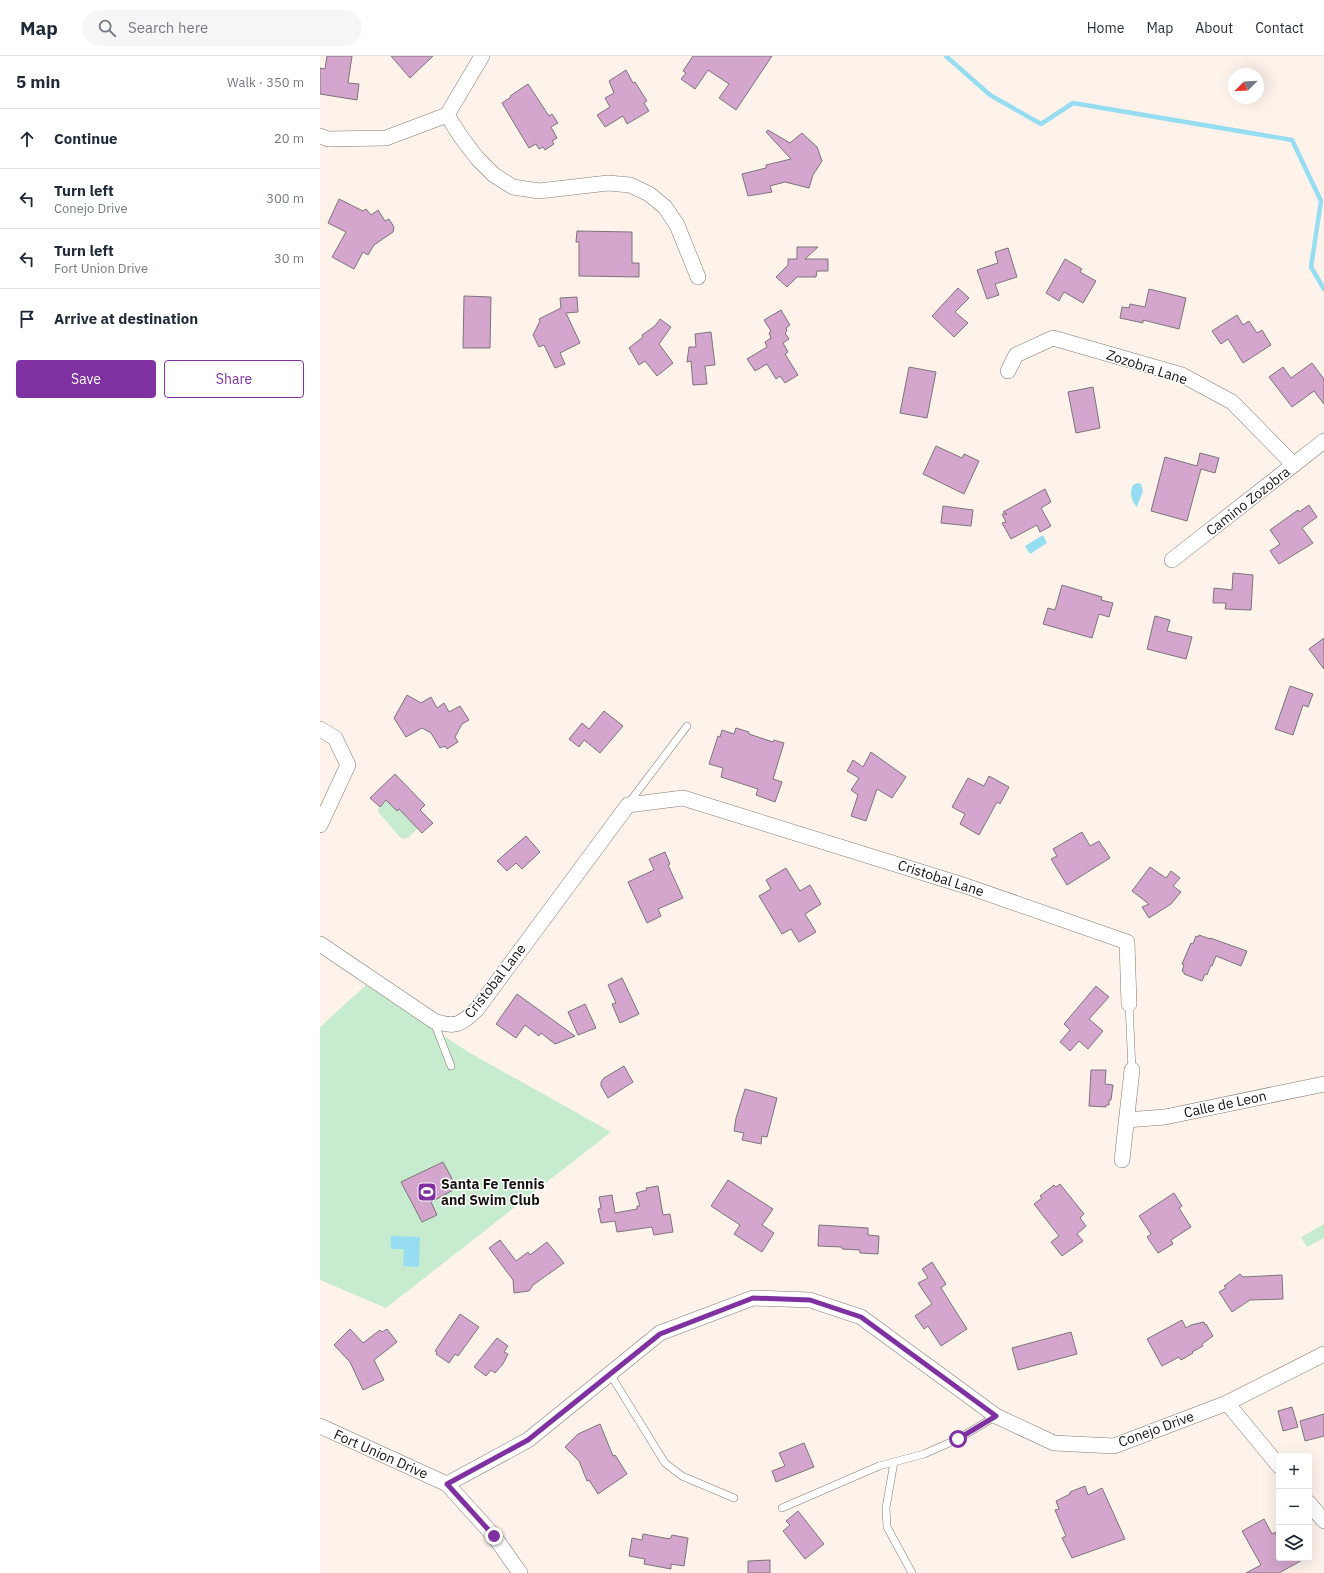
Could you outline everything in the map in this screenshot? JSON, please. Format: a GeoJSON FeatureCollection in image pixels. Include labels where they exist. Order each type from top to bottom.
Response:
{"type":"FeatureCollection","features":[{"type":"Feature","properties":{"kind":"street"},"geometry":{"type":"LineString","coordinates":[[320,136],[328,139],[386,138],[447,115],[482,56]]}},
{"type":"Feature","properties":{"kind":"street"},"geometry":{"type":"LineString","coordinates":[[447,115],[477,158],[494,175],[512,187],[539,191],[608,183],[630,184],[649,194],[665,207],[677,225],[698,277]]}},
{"type":"Feature","properties":{"kind":"street","name":"Zozobra Lane"},"geometry":{"type":"LineString","coordinates":[[1008,371],[1016,355],[1053,338],[1182,376],[1232,402],[1294,465]]}},
{"type":"Feature","properties":{"kind":"street","name":"Camino Zozobra"},"geometry":{"type":"LineString","coordinates":[[1172,560],[1324,441]]}},
{"type":"Feature","properties":{"kind":"street"},"geometry":{"type":"LineString","coordinates":[[320,730],[335,738],[348,765],[320,825]]}},
{"type":"Feature","properties":{"kind":"street","name":"Cristobal Lane"},"geometry":{"type":"LineString","coordinates":[[320,944],[434,1021],[444,1025],[453,1026],[468,1018],[476,1009],[628,805],[683,798],[966,886],[1128,942],[1130,1004]]}},
{"type":"Feature","properties":{"kind":"street"},"geometry":{"type":"LineString","coordinates":[[1122,1160],[1132,1070]]}},
{"type":"Feature","properties":{"kind":"street","name":"Calle de Leon"},"geometry":{"type":"LineString","coordinates":[[1126,1120],[1165,1116],[1324,1084]]}},
{"type":"Feature","properties":{"kind":"street","name":"Conejo Drive"},"geometry":{"type":"LineString","coordinates":[[447,1484],[528,1440],[660,1334],[753,1298],[810,1300],[861,1317],[996,1416],[1054,1443],[1114,1446],[1227,1403],[1324,1354]]}},
{"type":"Feature","properties":{"kind":"street"},"geometry":{"type":"LineString","coordinates":[[1227,1403],[1276,1462]]}},
{"type":"Feature","properties":{"kind":"street","name":"Fort Union Drive"},"geometry":{"type":"LineString","coordinates":[[320,1426],[447,1484],[494,1536],[520,1573]]}},
{"type":"Feature","properties":{"kind":"street"},"geometry":{"type":"LineString","coordinates":[[1312,1507],[1324,1521]]}},
{"type":"Feature","properties":{"kind":"lane","name":"Cristobal Lane"},"geometry":{"type":"LineString","coordinates":[[628,805],[688,726]]}},
{"type":"Feature","properties":{"kind":"lane","name":"Cristobal Lane"},"geometry":{"type":"LineString","coordinates":[[1130,1004],[1132,1070]]}},
{"type":"Feature","properties":{"kind":"lane"},"geometry":{"type":"LineString","coordinates":[[434,1021],[451,1066]]}},
{"type":"Feature","properties":{"kind":"lane"},"geometry":{"type":"LineString","coordinates":[[610,1374],[665,1463],[682,1476],[734,1498]]}},
{"type":"Feature","properties":{"kind":"lane"},"geometry":{"type":"LineString","coordinates":[[782,1508],[879,1466],[924,1454],[958,1439],[996,1416]]}},
{"type":"Feature","properties":{"kind":"lane"},"geometry":{"type":"LineString","coordinates":[[894,1462],[886,1508],[887,1527],[912,1573]]}},
{"type":"Feature","properties":{"kind":"green space"},"geometry":{"type":"Polygon","coordinates":[[[389,798],[393,807],[397,811],[399,809],[418,828],[409,837],[403,839],[399,836],[379,813],[378,809],[389,798]]]}},
{"type":"Feature","properties":{"kind":"green space","name":"Santa Fe Tennis and Swim Club"},"geometry":{"type":"Polygon","coordinates":[[[366,985],[470,1053],[611,1132],[386,1308],[320,1280],[320,1027],[366,985]]]}},
{"type":"Feature","properties":{"kind":"green space"},"geometry":{"type":"Polygon","coordinates":[[[1324,1224],[1324,1238],[1307,1247],[1301,1237],[1324,1224]]]}},
{"type":"Feature","properties":{"kind":"water"},"geometry":{"type":"Polygon","coordinates":[[[1137,483],[1141,484],[1143,491],[1137,507],[1133,502],[1131,494],[1133,485],[1137,483]]]}},
{"type":"Feature","properties":{"kind":"water"},"geometry":{"type":"Polygon","coordinates":[[[1043,535],[1047,543],[1030,554],[1025,546],[1043,535]]]}},
{"type":"Feature","properties":{"kind":"water"},"geometry":{"type":"Polygon","coordinates":[[[391,1236],[420,1237],[419,1267],[403,1266],[404,1249],[391,1249],[391,1236]]]}},
{"type":"Feature","properties":{"kind":"building"},"geometry":{"type":"Polygon","coordinates":[[[327,56],[352,56],[348,83],[359,84],[357,100],[320,94],[320,68],[325,69],[327,56]]]}},
{"type":"Feature","properties":{"kind":"building"},"geometry":{"type":"Polygon","coordinates":[[[391,56],[433,56],[410,78],[391,56]]]}},
{"type":"Feature","properties":{"kind":"building"},"geometry":{"type":"Polygon","coordinates":[[[693,56],[772,56],[736,110],[719,98],[729,84],[708,70],[695,89],[681,79],[686,73],[683,71],[693,56]]]}},
{"type":"Feature","properties":{"kind":"building"},"geometry":{"type":"Polygon","coordinates":[[[626,70],[633,83],[635,82],[647,101],[644,103],[649,111],[627,124],[623,116],[605,127],[597,115],[610,107],[605,98],[614,93],[609,81],[626,70]]]}},
{"type":"Feature","properties":{"kind":"building"},"geometry":{"type":"Polygon","coordinates":[[[528,84],[549,116],[552,114],[558,123],[551,127],[557,138],[552,141],[554,144],[545,150],[543,147],[539,149],[536,144],[529,148],[502,103],[528,84]]]}},
{"type":"Feature","properties":{"kind":"building"},"geometry":{"type":"Polygon","coordinates":[[[768,130],[790,143],[802,133],[817,147],[822,161],[813,175],[809,188],[785,182],[770,186],[772,192],[748,196],[742,174],[766,168],[766,165],[791,159],[766,132],[768,130]]]}},
{"type":"Feature","properties":{"kind":"building"},"geometry":{"type":"Polygon","coordinates":[[[339,199],[363,211],[366,209],[371,215],[378,210],[385,221],[389,219],[394,227],[393,232],[374,245],[368,255],[363,252],[354,269],[332,257],[346,232],[328,223],[339,199]]]}},
{"type":"Feature","properties":{"kind":"building"},"geometry":{"type":"Polygon","coordinates":[[[577,231],[632,232],[632,263],[639,263],[639,277],[579,276],[579,242],[576,242],[577,231]]]}},
{"type":"Feature","properties":{"kind":"building"},"geometry":{"type":"Polygon","coordinates":[[[797,247],[818,247],[805,259],[828,259],[828,271],[817,271],[816,277],[797,277],[787,287],[776,277],[788,265],[788,259],[797,259],[797,247]]]}},
{"type":"Feature","properties":{"kind":"building"},"geometry":{"type":"Polygon","coordinates":[[[1008,248],[1017,277],[995,284],[999,295],[987,299],[977,270],[998,263],[995,252],[1008,248]]]}},
{"type":"Feature","properties":{"kind":"building"},"geometry":{"type":"Polygon","coordinates":[[[1065,259],[1082,269],[1080,272],[1096,281],[1083,303],[1064,292],[1059,301],[1046,293],[1065,259]]]}},
{"type":"Feature","properties":{"kind":"building"},"geometry":{"type":"Polygon","coordinates":[[[958,288],[969,298],[955,312],[968,323],[954,337],[932,316],[958,288]]]}},
{"type":"Feature","properties":{"kind":"building"},"geometry":{"type":"Polygon","coordinates":[[[1149,289],[1186,298],[1179,329],[1143,320],[1143,323],[1120,318],[1122,307],[1129,308],[1130,304],[1145,307],[1149,289]]]}},
{"type":"Feature","properties":{"kind":"building"},"geometry":{"type":"Polygon","coordinates":[[[464,296],[491,297],[490,348],[463,348],[464,296]]]}},
{"type":"Feature","properties":{"kind":"building"},"geometry":{"type":"Polygon","coordinates":[[[577,297],[578,312],[566,313],[580,343],[560,353],[565,364],[555,368],[544,345],[539,347],[533,335],[540,321],[539,319],[561,308],[560,298],[577,297]]]}},
{"type":"Feature","properties":{"kind":"building"},"geometry":{"type":"Polygon","coordinates":[[[781,310],[790,325],[786,328],[787,331],[785,333],[789,339],[783,343],[788,352],[785,354],[798,375],[785,383],[780,376],[776,379],[767,364],[755,371],[747,359],[767,347],[765,342],[771,338],[769,333],[771,331],[764,320],[781,310]]]}},
{"type":"Feature","properties":{"kind":"building"},"geometry":{"type":"Polygon","coordinates":[[[1237,315],[1243,325],[1249,321],[1257,333],[1262,330],[1271,345],[1243,363],[1228,339],[1221,344],[1212,331],[1237,315]]]}},
{"type":"Feature","properties":{"kind":"building"},"geometry":{"type":"Polygon","coordinates":[[[660,319],[671,327],[659,344],[673,363],[657,376],[645,361],[639,365],[629,348],[643,337],[642,335],[655,326],[660,319]]]}},
{"type":"Feature","properties":{"kind":"building"},"geometry":{"type":"Polygon","coordinates":[[[711,332],[715,365],[705,366],[707,384],[693,385],[691,361],[687,362],[689,347],[696,347],[695,334],[711,332]]]}},
{"type":"Feature","properties":{"kind":"building"},"geometry":{"type":"Polygon","coordinates":[[[1312,363],[1324,379],[1324,404],[1314,391],[1292,407],[1269,377],[1283,367],[1291,378],[1312,363]]]}},
{"type":"Feature","properties":{"kind":"building"},"geometry":{"type":"Polygon","coordinates":[[[909,367],[936,372],[927,418],[900,413],[909,367]]]}},
{"type":"Feature","properties":{"kind":"building"},"geometry":{"type":"Polygon","coordinates":[[[1093,387],[1100,428],[1076,433],[1068,392],[1093,387]]]}},
{"type":"Feature","properties":{"kind":"building"},"geometry":{"type":"Polygon","coordinates":[[[936,446],[962,458],[964,454],[979,461],[964,494],[923,474],[936,446]]]}},
{"type":"Feature","properties":{"kind":"building"},"geometry":{"type":"Polygon","coordinates":[[[1200,453],[1219,458],[1215,473],[1201,469],[1187,521],[1151,511],[1165,457],[1197,466],[1200,453]]]}},
{"type":"Feature","properties":{"kind":"building"},"geometry":{"type":"Polygon","coordinates":[[[1045,489],[1051,502],[1041,508],[1051,526],[1040,532],[1037,525],[1011,539],[1002,523],[1006,522],[1002,514],[1007,514],[1003,512],[1045,489]]]}},
{"type":"Feature","properties":{"kind":"building"},"geometry":{"type":"Polygon","coordinates":[[[1309,505],[1317,517],[1302,528],[1313,543],[1279,564],[1270,551],[1280,544],[1270,530],[1298,510],[1299,512],[1309,505]]]}},
{"type":"Feature","properties":{"kind":"building"},"geometry":{"type":"Polygon","coordinates":[[[943,506],[973,510],[971,526],[941,523],[943,506]]]}},
{"type":"Feature","properties":{"kind":"building"},"geometry":{"type":"Polygon","coordinates":[[[1233,573],[1253,575],[1251,610],[1225,609],[1226,603],[1213,603],[1214,588],[1232,590],[1233,573]]]}},
{"type":"Feature","properties":{"kind":"building"},"geometry":{"type":"Polygon","coordinates":[[[1062,585],[1102,597],[1101,600],[1113,603],[1109,617],[1099,614],[1092,638],[1043,624],[1048,608],[1055,610],[1062,585]]]}},
{"type":"Feature","properties":{"kind":"building"},"geometry":{"type":"Polygon","coordinates":[[[1155,616],[1170,620],[1167,631],[1192,637],[1186,659],[1147,649],[1155,616]]]}},
{"type":"Feature","properties":{"kind":"building"},"geometry":{"type":"Polygon","coordinates":[[[1324,638],[1324,669],[1309,649],[1324,638]]]}},
{"type":"Feature","properties":{"kind":"building"},"geometry":{"type":"Polygon","coordinates":[[[1290,686],[1313,694],[1308,707],[1303,705],[1293,735],[1275,729],[1290,686]]]}},
{"type":"Feature","properties":{"kind":"building"},"geometry":{"type":"Polygon","coordinates":[[[407,695],[421,703],[431,697],[437,708],[444,703],[449,712],[460,706],[469,720],[462,724],[455,737],[458,742],[447,749],[445,746],[440,748],[431,733],[422,728],[406,737],[394,718],[407,695]]]}},
{"type":"Feature","properties":{"kind":"building"},"geometry":{"type":"Polygon","coordinates":[[[604,711],[623,726],[600,753],[584,740],[579,747],[569,739],[582,723],[589,729],[604,711]]]}},
{"type":"Feature","properties":{"kind":"building"},"geometry":{"type":"Polygon","coordinates":[[[736,728],[773,742],[774,740],[784,743],[773,779],[782,782],[775,802],[756,795],[758,789],[721,777],[723,768],[709,764],[718,736],[720,737],[722,730],[734,734],[736,728]]]}},
{"type":"Feature","properties":{"kind":"building"},"geometry":{"type":"Polygon","coordinates":[[[871,752],[906,777],[892,798],[877,789],[866,821],[851,816],[858,795],[851,790],[859,778],[847,771],[853,760],[863,767],[871,752]]]}},
{"type":"Feature","properties":{"kind":"building"},"geometry":{"type":"Polygon","coordinates":[[[395,774],[425,805],[420,810],[433,823],[422,833],[399,809],[397,811],[386,800],[380,807],[370,798],[395,774]]]}},
{"type":"Feature","properties":{"kind":"building"},"geometry":{"type":"Polygon","coordinates":[[[989,776],[1009,787],[1000,804],[997,802],[979,835],[960,824],[965,814],[952,807],[968,778],[984,786],[989,776]]]}},
{"type":"Feature","properties":{"kind":"building"},"geometry":{"type":"Polygon","coordinates":[[[1082,832],[1090,846],[1099,841],[1110,858],[1067,885],[1051,859],[1057,856],[1053,849],[1082,832]]]}},
{"type":"Feature","properties":{"kind":"building"},"geometry":{"type":"Polygon","coordinates":[[[526,836],[540,852],[522,869],[516,863],[507,871],[497,861],[526,836]]]}},
{"type":"Feature","properties":{"kind":"building"},"geometry":{"type":"Polygon","coordinates":[[[665,852],[670,864],[668,865],[683,898],[658,909],[661,916],[647,923],[628,882],[654,870],[649,859],[665,852]]]}},
{"type":"Feature","properties":{"kind":"building"},"geometry":{"type":"Polygon","coordinates":[[[1150,867],[1166,878],[1171,871],[1180,878],[1173,886],[1181,892],[1171,904],[1149,918],[1142,907],[1149,904],[1132,891],[1150,867]]]}},
{"type":"Feature","properties":{"kind":"building"},"geometry":{"type":"Polygon","coordinates":[[[786,868],[800,891],[810,885],[821,904],[805,914],[816,932],[799,942],[791,929],[782,934],[759,896],[771,889],[766,880],[786,868]]]}},
{"type":"Feature","properties":{"kind":"building"},"geometry":{"type":"Polygon","coordinates":[[[1199,935],[1247,951],[1241,966],[1216,956],[1207,975],[1205,974],[1202,981],[1184,974],[1182,971],[1184,965],[1182,964],[1191,943],[1193,944],[1196,936],[1198,937],[1199,935]]]}},
{"type":"Feature","properties":{"kind":"building"},"geometry":{"type":"Polygon","coordinates":[[[622,978],[639,1014],[620,1023],[612,1004],[616,1003],[608,985],[622,978]]]}},
{"type":"Feature","properties":{"kind":"building"},"geometry":{"type":"Polygon","coordinates":[[[1096,986],[1109,997],[1089,1019],[1103,1031],[1088,1049],[1079,1041],[1070,1051],[1060,1042],[1070,1030],[1064,1024],[1096,986]]]}},
{"type":"Feature","properties":{"kind":"building"},"geometry":{"type":"Polygon","coordinates":[[[517,994],[575,1036],[555,1044],[541,1033],[539,1036],[525,1025],[516,1038],[496,1024],[517,994]]]}},
{"type":"Feature","properties":{"kind":"building"},"geometry":{"type":"Polygon","coordinates":[[[585,1004],[596,1028],[578,1035],[568,1012],[585,1004]]]}},
{"type":"Feature","properties":{"kind":"building"},"geometry":{"type":"Polygon","coordinates":[[[624,1066],[633,1082],[608,1098],[601,1086],[601,1082],[604,1078],[624,1066]]]}},
{"type":"Feature","properties":{"kind":"building"},"geometry":{"type":"Polygon","coordinates":[[[1091,1070],[1106,1070],[1105,1084],[1113,1085],[1111,1100],[1109,1100],[1109,1105],[1106,1105],[1106,1107],[1089,1106],[1091,1070]]]}},
{"type":"Feature","properties":{"kind":"building"},"geometry":{"type":"Polygon","coordinates":[[[745,1089],[777,1098],[767,1137],[762,1136],[761,1144],[742,1140],[744,1133],[734,1131],[736,1118],[745,1089]]]}},
{"type":"Feature","properties":{"kind":"building"},"geometry":{"type":"Polygon","coordinates":[[[443,1162],[457,1188],[431,1202],[437,1215],[422,1222],[401,1182],[443,1162]]]}},
{"type":"Feature","properties":{"kind":"building"},"geometry":{"type":"Polygon","coordinates":[[[728,1180],[773,1209],[762,1225],[774,1233],[762,1252],[734,1234],[740,1225],[711,1206],[728,1180]]]}},
{"type":"Feature","properties":{"kind":"building"},"geometry":{"type":"Polygon","coordinates":[[[1060,1184],[1084,1214],[1080,1218],[1086,1226],[1077,1234],[1083,1241],[1062,1256],[1051,1242],[1059,1236],[1034,1204],[1042,1198],[1040,1196],[1054,1185],[1056,1187],[1060,1184]]]}},
{"type":"Feature","properties":{"kind":"building"},"geometry":{"type":"Polygon","coordinates":[[[658,1186],[663,1215],[670,1214],[673,1232],[654,1235],[652,1227],[617,1232],[615,1221],[601,1223],[598,1209],[601,1208],[599,1197],[612,1195],[615,1213],[637,1209],[637,1206],[640,1206],[636,1193],[647,1190],[646,1188],[658,1186]]]}},
{"type":"Feature","properties":{"kind":"building"},"geometry":{"type":"Polygon","coordinates":[[[1174,1193],[1182,1206],[1179,1208],[1191,1227],[1171,1240],[1173,1244],[1158,1253],[1147,1237],[1151,1234],[1139,1216],[1174,1193]]]}},
{"type":"Feature","properties":{"kind":"building"},"geometry":{"type":"Polygon","coordinates":[[[819,1225],[868,1228],[868,1235],[879,1236],[878,1254],[860,1253],[860,1250],[842,1249],[842,1247],[818,1246],[819,1225]]]}},
{"type":"Feature","properties":{"kind":"building"},"geometry":{"type":"Polygon","coordinates":[[[500,1240],[516,1261],[528,1252],[530,1255],[547,1242],[564,1263],[533,1285],[529,1291],[514,1293],[513,1280],[489,1248],[500,1240]]]}},
{"type":"Feature","properties":{"kind":"building"},"geometry":{"type":"Polygon","coordinates":[[[932,1262],[946,1284],[941,1288],[967,1329],[941,1346],[928,1326],[924,1329],[915,1316],[932,1304],[918,1283],[928,1278],[922,1269],[932,1262]]]}},
{"type":"Feature","properties":{"kind":"building"},"geometry":{"type":"Polygon","coordinates":[[[1240,1274],[1243,1277],[1282,1275],[1283,1299],[1250,1300],[1232,1312],[1219,1292],[1226,1288],[1224,1286],[1240,1274]]]}},
{"type":"Feature","properties":{"kind":"building"},"geometry":{"type":"Polygon","coordinates":[[[460,1314],[479,1327],[458,1356],[455,1354],[449,1363],[436,1354],[437,1352],[435,1351],[460,1314]]]}},
{"type":"Feature","properties":{"kind":"building"},"geometry":{"type":"Polygon","coordinates":[[[1182,1320],[1186,1328],[1191,1325],[1204,1322],[1213,1336],[1202,1344],[1203,1346],[1192,1352],[1193,1353],[1181,1360],[1179,1357],[1162,1366],[1147,1339],[1182,1320]]]}},
{"type":"Feature","properties":{"kind":"building"},"geometry":{"type":"Polygon","coordinates":[[[350,1329],[363,1343],[380,1330],[382,1332],[387,1329],[397,1342],[374,1360],[384,1380],[363,1390],[350,1362],[334,1345],[350,1329]]]}},
{"type":"Feature","properties":{"kind":"building"},"geometry":{"type":"Polygon","coordinates":[[[1071,1332],[1077,1354],[1018,1370],[1012,1348],[1071,1332]]]}},
{"type":"Feature","properties":{"kind":"building"},"geometry":{"type":"Polygon","coordinates":[[[497,1338],[508,1346],[504,1352],[508,1354],[503,1364],[495,1373],[491,1370],[486,1376],[474,1367],[497,1338]]]}},
{"type":"Feature","properties":{"kind":"building"},"geometry":{"type":"Polygon","coordinates":[[[1292,1407],[1298,1427],[1283,1431],[1278,1411],[1292,1407]]]}},
{"type":"Feature","properties":{"kind":"building"},"geometry":{"type":"Polygon","coordinates":[[[1324,1414],[1324,1436],[1305,1441],[1300,1421],[1324,1414]]]}},
{"type":"Feature","properties":{"kind":"building"},"geometry":{"type":"Polygon","coordinates":[[[600,1424],[613,1456],[615,1455],[627,1474],[598,1494],[589,1480],[587,1481],[579,1461],[565,1447],[578,1434],[600,1424]]]}},
{"type":"Feature","properties":{"kind":"building"},"geometry":{"type":"Polygon","coordinates":[[[804,1443],[814,1467],[776,1482],[772,1471],[785,1466],[779,1453],[804,1443]]]}},
{"type":"Feature","properties":{"kind":"building"},"geometry":{"type":"Polygon","coordinates":[[[1085,1486],[1088,1495],[1102,1488],[1125,1539],[1072,1558],[1062,1538],[1066,1536],[1055,1510],[1059,1509],[1056,1501],[1070,1494],[1070,1492],[1085,1486]]]}},
{"type":"Feature","properties":{"kind":"building"},"geometry":{"type":"Polygon","coordinates":[[[798,1511],[824,1544],[805,1559],[783,1531],[790,1525],[786,1521],[798,1511]]]}},
{"type":"Feature","properties":{"kind":"building"},"geometry":{"type":"Polygon","coordinates":[[[1264,1519],[1272,1534],[1275,1532],[1276,1534],[1276,1561],[1301,1561],[1279,1573],[1246,1573],[1261,1565],[1242,1531],[1264,1519]]]}},
{"type":"Feature","properties":{"kind":"building"},"geometry":{"type":"Polygon","coordinates":[[[643,1534],[670,1539],[672,1535],[688,1538],[684,1566],[671,1564],[671,1569],[644,1564],[645,1559],[629,1556],[632,1538],[642,1540],[643,1534]]]}},
{"type":"Feature","properties":{"kind":"building"},"geometry":{"type":"Polygon","coordinates":[[[770,1560],[770,1573],[748,1573],[748,1561],[770,1560]]]}},
{"type":"Feature","properties":{"kind":"waterway"},"geometry":{"type":"LineString","coordinates":[[946,56],[990,95],[1041,124],[1073,103],[1292,140],[1321,201],[1311,267],[1324,289]]}},
{"type":"Feature","properties":{"kind":"place","name":"Santa Fe Tennis and Swim Club"},"geometry":{"type":"Point","coordinates":[427,1192]}},
{"type":"Feature","properties":{"kind":"route"},"geometry":{"type":"LineString","coordinates":[[494,1536],[447,1484],[528,1440],[660,1334],[753,1298],[810,1300],[861,1317],[996,1416],[958,1439]]}}]}
